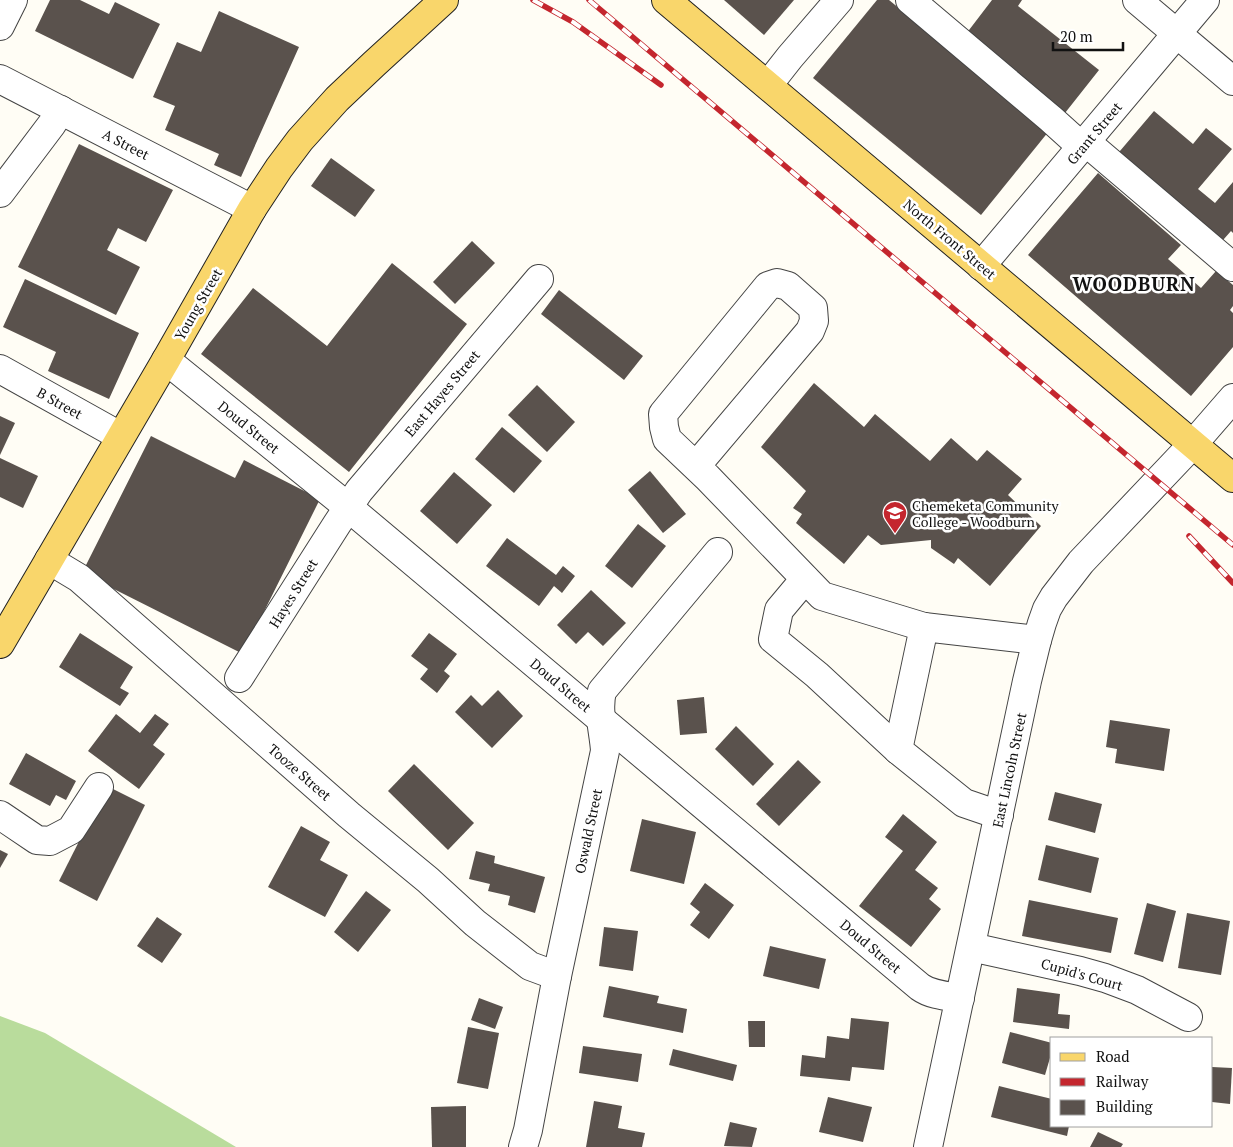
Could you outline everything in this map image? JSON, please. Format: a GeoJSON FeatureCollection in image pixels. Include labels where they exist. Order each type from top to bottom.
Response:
{"type":"FeatureCollection","features":[{"type":"Feature","properties":{"kind":"main road","name":"Young Street"},"geometry":{"type":"LineString","coordinates":[[0,644],[252,209],[300,140],[317,121],[374,64],[444,0]]}},
{"type":"Feature","properties":{"kind":"main road","name":"North Front Street"},"geometry":{"type":"LineString","coordinates":[[666,0],[1233,478]]}},
{"type":"Feature","properties":{"kind":"street"},"geometry":{"type":"LineString","coordinates":[[0,26],[13,0]]}},
{"type":"Feature","properties":{"kind":"street"},"geometry":{"type":"LineString","coordinates":[[768,85],[839,0]]}},
{"type":"Feature","properties":{"kind":"street"},"geometry":{"type":"LineString","coordinates":[[910,0],[1051,119],[1233,267]]}},
{"type":"Feature","properties":{"kind":"street"},"geometry":{"type":"LineString","coordinates":[[1137,0],[1233,82]]}},
{"type":"Feature","properties":{"kind":"street","name":"Grant Street"},"geometry":{"type":"LineString","coordinates":[[981,266],[1205,0]]}},
{"type":"Feature","properties":{"kind":"street","name":"A Street"},"geometry":{"type":"LineString","coordinates":[[0,79],[252,209]]}},
{"type":"Feature","properties":{"kind":"street"},"geometry":{"type":"LineString","coordinates":[[0,193],[61,110]]}},
{"type":"Feature","properties":{"kind":"street","name":"East Hayes Street"},"geometry":{"type":"LineString","coordinates":[[348,507],[359,491],[538,279]]}},
{"type":"Feature","properties":{"kind":"street"},"geometry":{"type":"LineString","coordinates":[[696,466],[810,331],[814,320],[813,308],[788,286],[777,284],[768,286],[663,414],[667,439],[696,466],[822,596],[924,627],[1037,640]]}},
{"type":"Feature","properties":{"kind":"street","name":"Doud Street"},"geometry":{"type":"LineString","coordinates":[[166,360],[348,507],[926,992],[960,998]]}},
{"type":"Feature","properties":{"kind":"street","name":"B Street"},"geometry":{"type":"LineString","coordinates":[[0,370],[120,436]]}},
{"type":"Feature","properties":{"kind":"street","name":"East Lincoln Street"},"geometry":{"type":"LineString","coordinates":[[928,1147],[1037,640],[1047,609],[1081,562],[1193,444],[1233,398]]}},
{"type":"Feature","properties":{"kind":"street","name":"Hayes Street"},"geometry":{"type":"LineString","coordinates":[[239,678],[348,507]]}},
{"type":"Feature","properties":{"kind":"street","name":"Oswald Street"},"geometry":{"type":"LineString","coordinates":[[523,1147],[605,751],[601,720],[602,691],[718,552]]}},
{"type":"Feature","properties":{"kind":"street","name":"Tooze Street"},"geometry":{"type":"LineString","coordinates":[[49,560],[80,578],[349,815],[428,880],[475,924],[530,966],[557,976]]}},
{"type":"Feature","properties":{"kind":"street"},"geometry":{"type":"LineString","coordinates":[[805,579],[779,610],[774,639],[817,675],[898,750],[964,803],[999,815]]}},
{"type":"Feature","properties":{"kind":"street"},"geometry":{"type":"LineString","coordinates":[[898,750],[924,627]]}},
{"type":"Feature","properties":{"kind":"street"},"geometry":{"type":"LineString","coordinates":[[0,815],[38,840],[50,841],[71,830],[99,787]]}},
{"type":"Feature","properties":{"kind":"street","name":"Cupid's Court"},"geometry":{"type":"LineString","coordinates":[[971,947],[1105,978],[1137,990],[1188,1017]]}},
{"type":"Feature","properties":{"kind":"green space"},"geometry":{"type":"Polygon","coordinates":[[[0,1016],[45,1033],[236,1147],[0,1147],[0,1016]]]}},
{"type":"Feature","properties":{"kind":"building"},"geometry":{"type":"Polygon","coordinates":[[[50,0],[80,0],[109,14],[115,2],[160,24],[133,79],[35,31],[50,0]]]}},
{"type":"Feature","properties":{"kind":"building"},"geometry":{"type":"Polygon","coordinates":[[[724,0],[794,0],[764,35],[724,0]]]}},
{"type":"Feature","properties":{"kind":"building"},"geometry":{"type":"Polygon","coordinates":[[[877,0],[889,0],[1049,131],[981,215],[813,78],[877,0]]]}},
{"type":"Feature","properties":{"kind":"building"},"geometry":{"type":"Polygon","coordinates":[[[992,0],[1022,0],[1018,6],[1099,70],[1065,113],[966,34],[992,0]]]}},
{"type":"Feature","properties":{"kind":"building"},"geometry":{"type":"Polygon","coordinates":[[[219,11],[299,47],[241,177],[214,165],[219,154],[165,130],[175,106],[153,97],[177,42],[201,52],[219,11]]]}},
{"type":"Feature","properties":{"kind":"building"},"geometry":{"type":"Polygon","coordinates":[[[1154,111],[1193,144],[1206,128],[1232,149],[1198,189],[1215,203],[1233,182],[1233,233],[1231,231],[1216,248],[1114,158],[1154,111]]]}},
{"type":"Feature","properties":{"kind":"building"},"geometry":{"type":"Polygon","coordinates":[[[79,144],[173,190],[146,242],[118,228],[107,250],[140,267],[116,315],[18,267],[79,144]]]}},
{"type":"Feature","properties":{"kind":"building"},"geometry":{"type":"Polygon","coordinates":[[[331,158],[375,190],[355,217],[311,186],[331,158]]]}},
{"type":"Feature","properties":{"kind":"building"},"geometry":{"type":"Polygon","coordinates":[[[1098,173],[1181,245],[1168,259],[1201,288],[1216,271],[1233,285],[1233,306],[1230,310],[1233,313],[1233,347],[1191,396],[1028,255],[1098,173]]]}},
{"type":"Feature","properties":{"kind":"building"},"geometry":{"type":"Polygon","coordinates":[[[472,241],[495,263],[455,304],[433,282],[472,241]]]}},
{"type":"Feature","properties":{"kind":"building"},"geometry":{"type":"Polygon","coordinates":[[[392,263],[467,324],[349,472],[201,354],[253,288],[327,346],[392,263]]]}},
{"type":"Feature","properties":{"kind":"building"},"geometry":{"type":"Polygon","coordinates":[[[25,279],[139,333],[109,399],[48,371],[56,352],[3,327],[25,279]]]}},
{"type":"Feature","properties":{"kind":"building"},"geometry":{"type":"Polygon","coordinates":[[[559,290],[643,356],[624,380],[541,314],[559,290]]]}},
{"type":"Feature","properties":{"kind":"building"},"geometry":{"type":"Polygon","coordinates":[[[814,383],[864,427],[875,414],[930,461],[951,438],[977,461],[987,450],[1022,479],[1008,495],[1041,526],[990,586],[958,558],[954,564],[931,548],[931,540],[881,545],[868,535],[844,564],[796,523],[802,514],[793,508],[806,491],[761,447],[814,383]]]}},
{"type":"Feature","properties":{"kind":"building"},"geometry":{"type":"Polygon","coordinates":[[[537,385],[575,422],[547,452],[508,415],[537,385]]]}},
{"type":"Feature","properties":{"kind":"building"},"geometry":{"type":"Polygon","coordinates":[[[0,416],[15,423],[0,455],[0,416]]]}},
{"type":"Feature","properties":{"kind":"building"},"geometry":{"type":"Polygon","coordinates":[[[502,427],[542,461],[514,493],[475,459],[502,427]]]}},
{"type":"Feature","properties":{"kind":"building"},"geometry":{"type":"Polygon","coordinates":[[[151,436],[235,478],[244,460],[320,499],[243,654],[82,573],[151,436]]]}},
{"type":"Feature","properties":{"kind":"building"},"geometry":{"type":"Polygon","coordinates":[[[0,458],[38,476],[23,508],[0,497],[0,458]]]}},
{"type":"Feature","properties":{"kind":"building"},"geometry":{"type":"Polygon","coordinates":[[[650,471],[686,514],[663,533],[628,490],[650,471]]]}},
{"type":"Feature","properties":{"kind":"building"},"geometry":{"type":"Polygon","coordinates":[[[454,472],[492,505],[457,544],[420,511],[454,472]]]}},
{"type":"Feature","properties":{"kind":"building"},"geometry":{"type":"Polygon","coordinates":[[[638,524],[666,546],[632,588],[605,566],[638,524]]]}},
{"type":"Feature","properties":{"kind":"building"},"geometry":{"type":"Polygon","coordinates":[[[507,538],[556,575],[563,566],[575,576],[562,593],[554,586],[539,606],[486,566],[507,538]]]}},
{"type":"Feature","properties":{"kind":"building"},"geometry":{"type":"Polygon","coordinates":[[[591,590],[626,623],[603,646],[588,632],[576,644],[557,625],[591,590]]]}},
{"type":"Feature","properties":{"kind":"building"},"geometry":{"type":"Polygon","coordinates":[[[80,633],[133,667],[120,688],[129,693],[120,706],[59,667],[80,633]]]}},
{"type":"Feature","properties":{"kind":"building"},"geometry":{"type":"Polygon","coordinates":[[[429,633],[457,654],[444,671],[450,676],[437,693],[420,679],[428,669],[411,656],[429,633]]]}},
{"type":"Feature","properties":{"kind":"building"},"geometry":{"type":"Polygon","coordinates":[[[498,690],[523,716],[492,748],[455,712],[471,695],[482,706],[498,690]]]}},
{"type":"Feature","properties":{"kind":"building"},"geometry":{"type":"Polygon","coordinates":[[[704,697],[707,733],[680,735],[677,700],[704,697]]]}},
{"type":"Feature","properties":{"kind":"building"},"geometry":{"type":"Polygon","coordinates":[[[116,714],[140,733],[155,714],[169,724],[153,745],[165,754],[139,789],[88,751],[116,714]]]}},
{"type":"Feature","properties":{"kind":"building"},"geometry":{"type":"Polygon","coordinates":[[[1110,720],[1170,729],[1164,771],[1115,763],[1117,749],[1106,747],[1110,720]]]}},
{"type":"Feature","properties":{"kind":"building"},"geometry":{"type":"Polygon","coordinates":[[[736,726],[774,764],[753,786],[715,749],[736,726]]]}},
{"type":"Feature","properties":{"kind":"building"},"geometry":{"type":"Polygon","coordinates":[[[26,753],[76,781],[66,800],[56,795],[50,806],[9,784],[26,753]]]}},
{"type":"Feature","properties":{"kind":"building"},"geometry":{"type":"Polygon","coordinates":[[[798,760],[821,782],[779,826],[756,804],[798,760]]]}},
{"type":"Feature","properties":{"kind":"building"},"geometry":{"type":"Polygon","coordinates":[[[414,764],[474,823],[448,850],[388,791],[414,764]]]}},
{"type":"Feature","properties":{"kind":"building"},"geometry":{"type":"Polygon","coordinates":[[[107,786],[145,805],[97,901],[59,881],[107,786]]]}},
{"type":"Feature","properties":{"kind":"building"},"geometry":{"type":"Polygon","coordinates":[[[1055,792],[1102,804],[1095,833],[1048,820],[1055,792]]]}},
{"type":"Feature","properties":{"kind":"building"},"geometry":{"type":"Polygon","coordinates":[[[903,814],[937,842],[915,870],[938,888],[929,899],[941,909],[911,947],[859,906],[903,851],[885,837],[903,814]]]}},
{"type":"Feature","properties":{"kind":"building"},"geometry":{"type":"Polygon","coordinates":[[[642,819],[696,832],[684,884],[630,871],[642,819]]]}},
{"type":"Feature","properties":{"kind":"building"},"geometry":{"type":"Polygon","coordinates":[[[301,826],[330,842],[320,860],[348,875],[325,917],[268,887],[301,826]]]}},
{"type":"Feature","properties":{"kind":"building"},"geometry":{"type":"Polygon","coordinates":[[[1046,845],[1099,858],[1091,893],[1038,880],[1046,845]]]}},
{"type":"Feature","properties":{"kind":"building"},"geometry":{"type":"Polygon","coordinates":[[[0,850],[8,854],[0,868],[0,850]]]}},
{"type":"Feature","properties":{"kind":"building"},"geometry":{"type":"Polygon","coordinates":[[[476,851],[495,856],[494,863],[545,877],[535,913],[508,905],[510,896],[488,891],[490,884],[469,879],[476,851]]]}},
{"type":"Feature","properties":{"kind":"building"},"geometry":{"type":"Polygon","coordinates":[[[705,883],[734,905],[709,939],[690,925],[700,912],[690,904],[705,883]]]}},
{"type":"Feature","properties":{"kind":"building"},"geometry":{"type":"Polygon","coordinates":[[[366,891],[391,910],[358,952],[334,932],[366,891]]]}},
{"type":"Feature","properties":{"kind":"building"},"geometry":{"type":"Polygon","coordinates":[[[1029,900],[1118,918],[1111,953],[1022,936],[1029,900]]]}},
{"type":"Feature","properties":{"kind":"building"},"geometry":{"type":"Polygon","coordinates":[[[1147,903],[1176,911],[1163,962],[1134,954],[1147,903]]]}},
{"type":"Feature","properties":{"kind":"building"},"geometry":{"type":"Polygon","coordinates":[[[1187,913],[1230,921],[1221,975],[1178,968],[1187,913]]]}},
{"type":"Feature","properties":{"kind":"building"},"geometry":{"type":"Polygon","coordinates":[[[157,917],[182,934],[162,963],[137,946],[157,917]]]}},
{"type":"Feature","properties":{"kind":"building"},"geometry":{"type":"Polygon","coordinates":[[[604,927],[638,931],[633,971],[599,966],[604,927]]]}},
{"type":"Feature","properties":{"kind":"building"},"geometry":{"type":"Polygon","coordinates":[[[770,946],[826,959],[819,989],[763,976],[770,946]]]}},
{"type":"Feature","properties":{"kind":"building"},"geometry":{"type":"Polygon","coordinates":[[[609,986],[659,996],[657,1003],[687,1009],[683,1033],[603,1017],[609,986]]]}},
{"type":"Feature","properties":{"kind":"building"},"geometry":{"type":"Polygon","coordinates":[[[1017,988],[1060,994],[1058,1014],[1070,1015],[1069,1029],[1013,1022],[1017,988]]]}},
{"type":"Feature","properties":{"kind":"building"},"geometry":{"type":"Polygon","coordinates":[[[479,998],[503,1007],[495,1029],[471,1020],[479,998]]]}},
{"type":"Feature","properties":{"kind":"building"},"geometry":{"type":"Polygon","coordinates":[[[851,1018],[889,1022],[884,1070],[852,1067],[850,1081],[800,1076],[802,1055],[825,1058],[827,1036],[849,1039],[851,1018]]]}},
{"type":"Feature","properties":{"kind":"building"},"geometry":{"type":"Polygon","coordinates":[[[748,1021],[765,1021],[765,1047],[749,1047],[748,1021]]]}},
{"type":"Feature","properties":{"kind":"building"},"geometry":{"type":"Polygon","coordinates":[[[468,1027],[499,1033],[488,1089],[457,1083],[468,1027]]]}},
{"type":"Feature","properties":{"kind":"building"},"geometry":{"type":"Polygon","coordinates":[[[1010,1032],[1050,1042],[1050,1058],[1045,1075],[1002,1063],[1010,1032]]]}},
{"type":"Feature","properties":{"kind":"building"},"geometry":{"type":"Polygon","coordinates":[[[583,1046],[642,1054],[638,1082],[579,1073],[583,1046]]]}},
{"type":"Feature","properties":{"kind":"building"},"geometry":{"type":"Polygon","coordinates":[[[673,1049],[737,1065],[733,1081],[669,1065],[673,1049]]]}},
{"type":"Feature","properties":{"kind":"building"},"geometry":{"type":"Polygon","coordinates":[[[1213,1067],[1232,1068],[1230,1104],[1213,1102],[1213,1067]]]}},
{"type":"Feature","properties":{"kind":"building"},"geometry":{"type":"Polygon","coordinates":[[[999,1086],[1050,1099],[1050,1127],[1069,1127],[1067,1136],[991,1117],[999,1086]]]}},
{"type":"Feature","properties":{"kind":"building"},"geometry":{"type":"Polygon","coordinates":[[[828,1097],[872,1107],[863,1142],[819,1132],[828,1097]]]}},
{"type":"Feature","properties":{"kind":"building"},"geometry":{"type":"Polygon","coordinates":[[[594,1101],[622,1106],[618,1128],[645,1133],[642,1147],[586,1147],[594,1101]]]}},
{"type":"Feature","properties":{"kind":"building"},"geometry":{"type":"Polygon","coordinates":[[[466,1106],[466,1147],[432,1147],[431,1107],[466,1106]]]}},
{"type":"Feature","properties":{"kind":"building"},"geometry":{"type":"Polygon","coordinates":[[[730,1122],[757,1128],[752,1147],[724,1146],[730,1122]]]}},
{"type":"Feature","properties":{"kind":"building"},"geometry":{"type":"Polygon","coordinates":[[[1098,1132],[1123,1144],[1121,1147],[1090,1147],[1098,1132]]]}},
{"type":"Feature","properties":{"kind":"railway"},"geometry":{"type":"LineString","coordinates":[[533,0],[573,22],[661,85]]}},
{"type":"Feature","properties":{"kind":"railway"},"geometry":{"type":"LineString","coordinates":[[589,0],[1233,545]]}},
{"type":"Feature","properties":{"kind":"railway"},"geometry":{"type":"LineString","coordinates":[[1189,536],[1233,583]]}},
{"type":"Feature","properties":{"kind":"place","name":"Chemeketa Community College - Woodburn"},"geometry":{"type":"Point","coordinates":[895,534]}},
{"type":"Feature","properties":{"kind":"district","name":"WOODBURN"},"geometry":{"type":"Point","coordinates":[1134,283]}}]}
